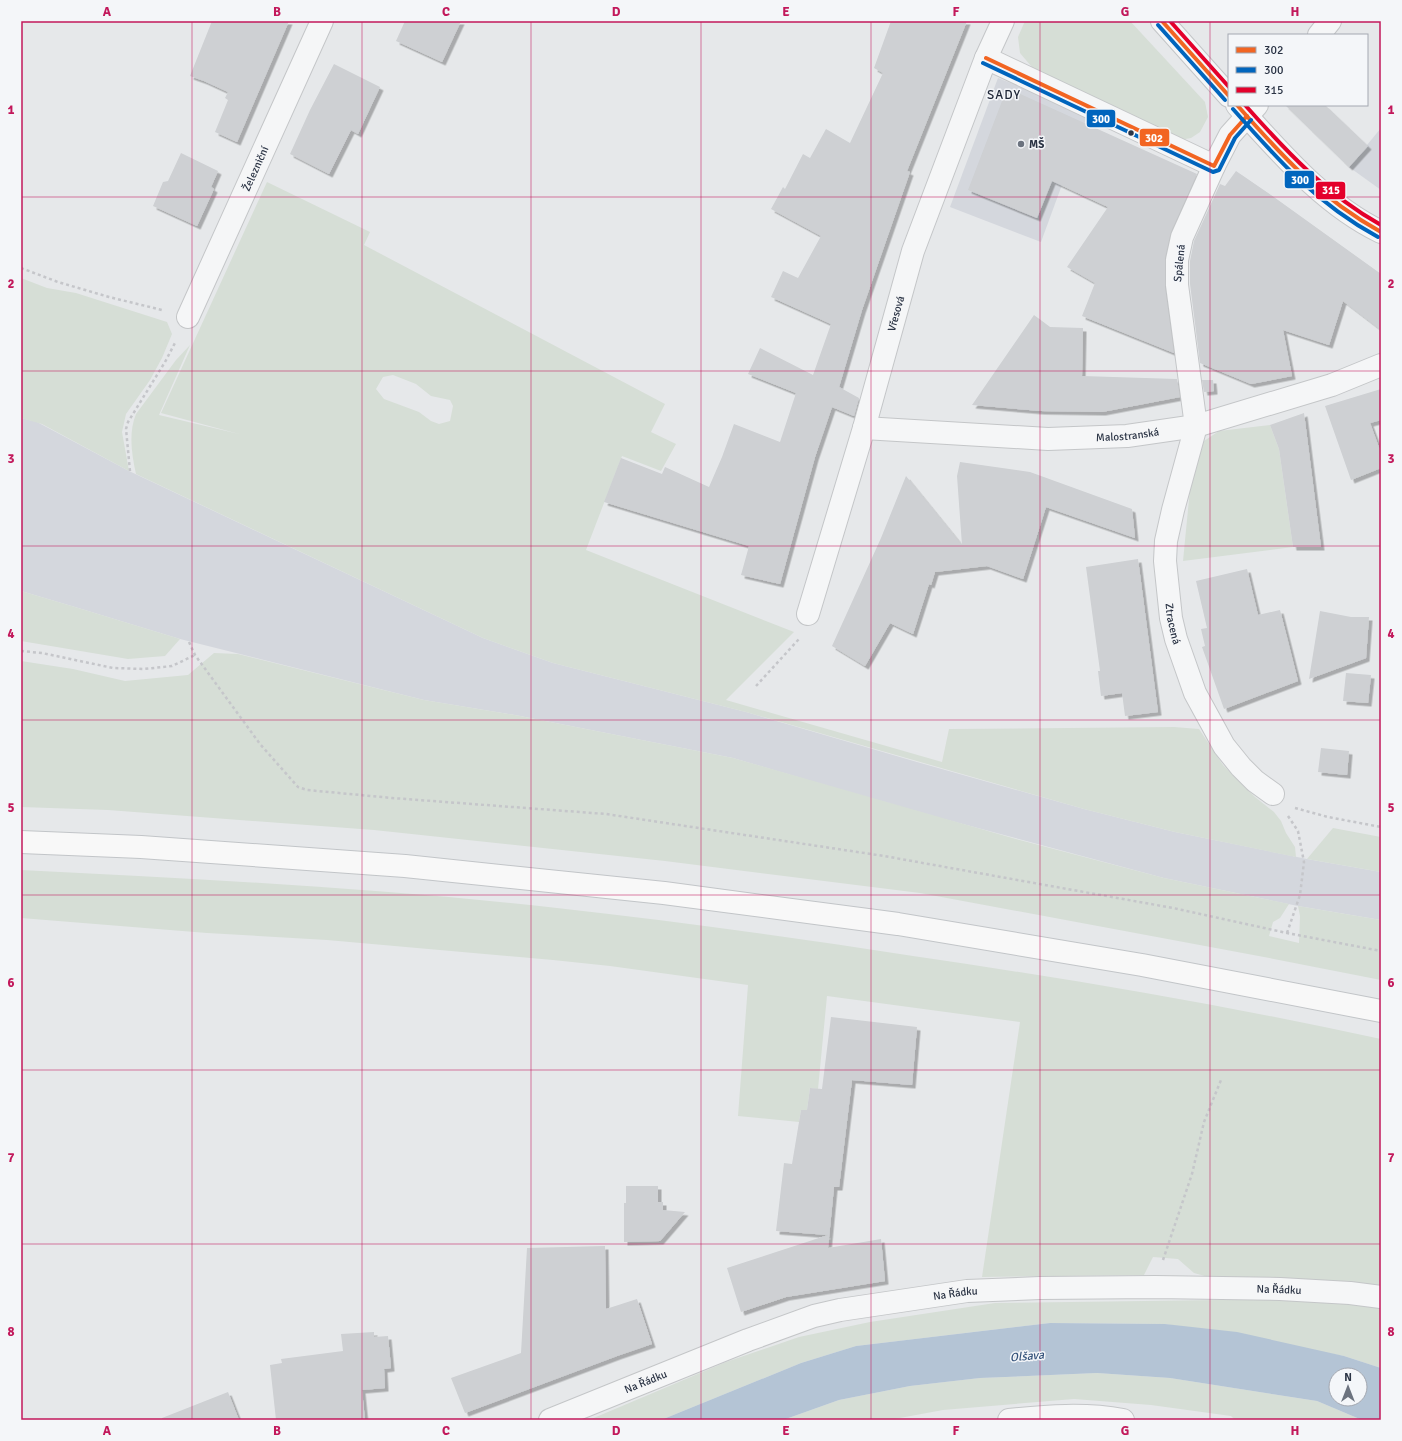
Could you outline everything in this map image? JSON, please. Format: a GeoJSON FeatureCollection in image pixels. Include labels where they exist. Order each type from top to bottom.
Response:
{"type":"FeatureCollection","features":[{"type":"Feature","properties":{"kind":"main road"},"geometry":{"type":"LineString","coordinates":[[21,842],[141,847],[404,866],[664,893],[898,924],[1142,964],[1381,1011]]}},
{"type":"Feature","properties":{"kind":"street","name":"Železniční"},"geometry":{"type":"LineString","coordinates":[[188,317],[322,21]]}},
{"type":"Feature","properties":{"kind":"street","name":"Vřesová"},"geometry":{"type":"LineString","coordinates":[[808,614],[864,428],[913,251],[986,58],[1003,21]]}},
{"type":"Feature","properties":{"kind":"street"},"geometry":{"type":"LineString","coordinates":[[1162,21],[1228,95]]}},
{"type":"Feature","properties":{"kind":"street"},"geometry":{"type":"LineString","coordinates":[[1320,34],[1330,21]]}},
{"type":"Feature","properties":{"kind":"street"},"geometry":{"type":"LineString","coordinates":[[986,58],[1214,166]]}},
{"type":"Feature","properties":{"kind":"street"},"geometry":{"type":"LineString","coordinates":[[1247,109],[1288,161],[1312,184],[1346,211],[1381,232]]}},
{"type":"Feature","properties":{"kind":"street","name":"Spálená"},"geometry":{"type":"LineString","coordinates":[[1196,426],[1176,285],[1177,260],[1182,237],[1214,166],[1230,135],[1247,109]]}},
{"type":"Feature","properties":{"kind":"street","name":"Malostranská"},"geometry":{"type":"LineString","coordinates":[[864,428],[1048,439],[1127,436],[1196,426],[1332,385],[1381,365]]}},
{"type":"Feature","properties":{"kind":"street","name":"Ztracená"},"geometry":{"type":"LineString","coordinates":[[1196,426],[1166,541],[1165,561],[1171,618],[1176,639],[1195,693],[1224,746],[1255,781],[1273,794]]}},
{"type":"Feature","properties":{"kind":"street","name":"Na Řádku"},"geometry":{"type":"LineString","coordinates":[[550,1420],[748,1340],[814,1316],[840,1310],[966,1291],[1040,1288],[1155,1287],[1280,1289],[1350,1293],[1381,1297]]}},
{"type":"Feature","properties":{"kind":"street"},"geometry":{"type":"LineString","coordinates":[[1009,1420],[1082,1415],[1123,1420]]}},
{"type":"Feature","properties":{"kind":"path"},"geometry":{"type":"LineString","coordinates":[[21,268],[58,282],[109,297],[188,317],[165,362],[128,422],[126,428],[130,471]]}},
{"type":"Feature","properties":{"kind":"path"},"geometry":{"type":"LineString","coordinates":[[756,686],[801,637],[808,614]]}},
{"type":"Feature","properties":{"kind":"path"},"geometry":{"type":"LineString","coordinates":[[189,642],[195,655],[260,744],[298,787],[307,790],[606,814],[884,856],[1173,908],[1287,933],[1381,951]]}},
{"type":"Feature","properties":{"kind":"path"},"geometry":{"type":"LineString","coordinates":[[21,651],[42,653],[113,668],[144,669],[172,666],[195,655]]}},
{"type":"Feature","properties":{"kind":"path"},"geometry":{"type":"LineString","coordinates":[[1273,794],[1290,806],[1307,812],[1381,827]]}},
{"type":"Feature","properties":{"kind":"path"},"geometry":{"type":"LineString","coordinates":[[1273,794],[1298,831],[1304,862],[1300,895],[1287,933]]}},
{"type":"Feature","properties":{"kind":"path"},"geometry":{"type":"LineString","coordinates":[[1155,1287],[1192,1174],[1204,1122],[1221,1080]]}},
{"type":"Feature","properties":{"kind":"shaded area"},"geometry":{"type":"Polygon","coordinates":[[[1025,21],[1130,21],[1205,102],[1208,117],[1200,132],[1191,138],[1180,140],[1037,73],[1020,53],[1018,37],[1025,21]]]}},
{"type":"Feature","properties":{"kind":"shaded area"},"geometry":{"type":"Polygon","coordinates":[[[998,78],[1088,114],[1041,242],[950,207],[998,78]]]}},
{"type":"Feature","properties":{"kind":"shaded area"},"geometry":{"type":"Polygon","coordinates":[[[1381,128],[1381,190],[1349,167],[1381,128]]]}},
{"type":"Feature","properties":{"kind":"shaded area"},"geometry":{"type":"Polygon","coordinates":[[[267,182],[370,232],[364,245],[665,404],[651,432],[676,444],[661,471],[622,456],[586,550],[794,632],[726,700],[942,762],[949,729],[1174,727],[1199,729],[1223,765],[1255,797],[1274,812],[1281,821],[1286,833],[1295,847],[1296,857],[1175,832],[1084,809],[746,712],[553,663],[483,638],[136,474],[131,437],[136,414],[176,360],[190,345],[159,415],[239,434],[161,413],[267,182]],[[393,375],[383,377],[376,389],[384,399],[419,412],[431,421],[439,424],[450,421],[453,406],[450,400],[431,396],[416,384],[393,375]]]}},
{"type":"Feature","properties":{"kind":"shaded area"},"geometry":{"type":"Polygon","coordinates":[[[21,278],[47,288],[76,293],[167,322],[172,334],[162,358],[150,380],[126,414],[122,432],[129,471],[42,424],[21,418],[21,278]]]}},
{"type":"Feature","properties":{"kind":"shaded area"},"geometry":{"type":"Polygon","coordinates":[[[21,418],[37,422],[129,471],[483,638],[553,663],[746,712],[1084,809],[1175,832],[1307,859],[1381,872],[1381,920],[1298,906],[1164,878],[903,808],[733,758],[515,715],[424,700],[180,639],[21,591],[21,418]]]}},
{"type":"Feature","properties":{"kind":"shaded area"},"geometry":{"type":"Polygon","coordinates":[[[1270,425],[1279,449],[1293,547],[1183,561],[1190,489],[1204,441],[1219,431],[1270,425]]]}},
{"type":"Feature","properties":{"kind":"shaded area"},"geometry":{"type":"Polygon","coordinates":[[[21,591],[180,639],[165,656],[128,659],[21,641],[21,591]]]}},
{"type":"Feature","properties":{"kind":"shaded area"},"geometry":{"type":"Polygon","coordinates":[[[214,653],[238,654],[424,700],[515,715],[733,758],[1016,839],[1164,878],[1289,904],[1280,918],[1273,922],[1269,936],[1299,943],[1300,916],[1298,906],[1381,920],[1381,980],[920,893],[665,861],[374,830],[108,810],[21,807],[21,661],[73,669],[125,681],[188,675],[214,653]]]}},
{"type":"Feature","properties":{"kind":"shaded area"},"geometry":{"type":"Polygon","coordinates":[[[1333,828],[1381,837],[1381,872],[1307,859],[1333,828]]]}},
{"type":"Feature","properties":{"kind":"shaded area"},"geometry":{"type":"Polygon","coordinates":[[[21,870],[222,881],[423,895],[646,918],[1089,983],[1265,1015],[1381,1039],[1381,1290],[1212,1278],[1194,1273],[1178,1259],[1153,1257],[1144,1275],[982,1277],[1020,1022],[827,996],[818,1089],[810,1088],[807,1110],[801,1110],[799,1122],[738,1116],[748,985],[610,966],[553,960],[327,940],[207,933],[21,918],[21,870]]]}},
{"type":"Feature","properties":{"kind":"shaded area"},"geometry":{"type":"Polygon","coordinates":[[[1285,1299],[1381,1305],[1381,1368],[1344,1356],[1165,1324],[1050,1323],[856,1346],[801,1363],[661,1420],[589,1420],[726,1362],[799,1337],[870,1322],[995,1303],[1285,1299]]]}},
{"type":"Feature","properties":{"kind":"shaded area"},"geometry":{"type":"Polygon","coordinates":[[[1097,1373],[1170,1378],[1317,1401],[1328,1407],[1362,1420],[1235,1420],[1231,1416],[1151,1405],[1074,1399],[943,1410],[889,1420],[783,1420],[839,1400],[910,1386],[980,1378],[1097,1373]]]}},
{"type":"Feature","properties":{"kind":"water","name":"Olšava"},"geometry":{"type":"Polygon","coordinates":[[[1050,1323],[1165,1324],[1237,1332],[1344,1356],[1381,1368],[1381,1420],[1362,1420],[1331,1407],[1368,1407],[1368,1367],[1328,1367],[1328,1406],[1317,1401],[1170,1378],[1097,1373],[980,1378],[910,1386],[839,1400],[783,1420],[661,1420],[801,1363],[856,1346],[1050,1323]]]}},
{"type":"Feature","properties":{"kind":"building"},"geometry":{"type":"Polygon","coordinates":[[[212,21],[289,21],[237,142],[215,132],[228,100],[225,98],[228,92],[190,76],[212,21]]]}},
{"type":"Feature","properties":{"kind":"building"},"geometry":{"type":"Polygon","coordinates":[[[405,21],[461,21],[442,62],[396,41],[405,21]]]}},
{"type":"Feature","properties":{"kind":"building"},"geometry":{"type":"Polygon","coordinates":[[[891,21],[967,21],[907,171],[910,172],[862,310],[839,387],[859,398],[854,416],[832,407],[815,457],[780,584],[741,575],[749,546],[604,502],[621,458],[662,474],[665,467],[709,487],[734,424],[780,442],[796,393],[748,374],[760,348],[813,375],[831,324],[771,297],[783,271],[798,278],[821,236],[771,209],[783,187],[785,189],[803,154],[810,158],[826,129],[850,143],[883,73],[874,68],[891,21]]]}},
{"type":"Feature","properties":{"kind":"building"},"geometry":{"type":"Polygon","coordinates":[[[334,64],[380,87],[358,134],[351,130],[329,174],[290,154],[310,110],[334,64]]]}},
{"type":"Feature","properties":{"kind":"building"},"geometry":{"type":"Polygon","coordinates":[[[1007,88],[1197,174],[1171,232],[1165,258],[1165,287],[1174,353],[1082,316],[1095,283],[1067,267],[1108,207],[1052,181],[1037,218],[968,190],[1007,88]]]}},
{"type":"Feature","properties":{"kind":"building"},"geometry":{"type":"Polygon","coordinates":[[[1286,106],[1326,106],[1368,146],[1349,167],[1286,106]]]}},
{"type":"Feature","properties":{"kind":"building"},"geometry":{"type":"Polygon","coordinates":[[[181,153],[218,171],[211,187],[214,189],[197,226],[153,206],[163,182],[168,181],[181,153]]]}},
{"type":"Feature","properties":{"kind":"building"},"geometry":{"type":"Polygon","coordinates":[[[1236,171],[1381,274],[1381,330],[1343,301],[1329,345],[1283,330],[1292,376],[1251,384],[1200,363],[1190,284],[1190,261],[1194,241],[1220,184],[1225,186],[1236,171]]]}},
{"type":"Feature","properties":{"kind":"building"},"geometry":{"type":"Polygon","coordinates":[[[1034,315],[1050,327],[1083,328],[1082,376],[1177,379],[1180,397],[1102,412],[1041,411],[972,405],[1034,315]]]}},
{"type":"Feature","properties":{"kind":"building"},"geometry":{"type":"Polygon","coordinates":[[[1202,380],[1213,380],[1214,391],[1204,392],[1202,380]]]}},
{"type":"Feature","properties":{"kind":"building"},"geometry":{"type":"Polygon","coordinates":[[[1381,389],[1381,420],[1370,423],[1381,453],[1381,468],[1351,480],[1325,406],[1381,389]]]}},
{"type":"Feature","properties":{"kind":"building"},"geometry":{"type":"Polygon","coordinates":[[[1304,413],[1321,547],[1293,547],[1279,449],[1270,425],[1304,413]]]}},
{"type":"Feature","properties":{"kind":"building"},"geometry":{"type":"Polygon","coordinates":[[[960,462],[1030,472],[1132,509],[1135,538],[1046,507],[1023,579],[987,566],[935,572],[931,585],[929,584],[913,634],[890,623],[865,666],[832,646],[881,538],[906,476],[962,545],[957,476],[960,462]]]}},
{"type":"Feature","properties":{"kind":"building"},"geometry":{"type":"Polygon","coordinates":[[[1138,559],[1158,712],[1125,716],[1122,693],[1101,696],[1098,671],[1100,671],[1086,567],[1138,559]]]}},
{"type":"Feature","properties":{"kind":"building"},"geometry":{"type":"Polygon","coordinates":[[[1247,569],[1258,615],[1280,610],[1298,681],[1224,709],[1202,647],[1205,646],[1201,629],[1207,628],[1196,581],[1247,569]]]}},
{"type":"Feature","properties":{"kind":"building"},"geometry":{"type":"Polygon","coordinates":[[[1320,611],[1351,617],[1369,617],[1366,658],[1309,679],[1320,611]]]}},
{"type":"Feature","properties":{"kind":"building"},"geometry":{"type":"Polygon","coordinates":[[[1346,673],[1371,675],[1368,703],[1343,701],[1346,673]]]}},
{"type":"Feature","properties":{"kind":"building"},"geometry":{"type":"Polygon","coordinates":[[[1321,748],[1349,751],[1347,775],[1318,772],[1321,748]]]}},
{"type":"Feature","properties":{"kind":"building"},"geometry":{"type":"Polygon","coordinates":[[[831,1017],[917,1027],[912,1085],[852,1080],[839,1187],[834,1187],[828,1248],[881,1239],[885,1281],[786,1297],[741,1312],[727,1268],[828,1235],[776,1231],[784,1163],[792,1164],[801,1110],[807,1110],[810,1088],[822,1089],[831,1017]]]}},
{"type":"Feature","properties":{"kind":"building"},"geometry":{"type":"Polygon","coordinates":[[[626,1186],[658,1186],[658,1202],[663,1202],[663,1210],[685,1212],[660,1241],[624,1242],[624,1203],[626,1203],[626,1186]]]}},
{"type":"Feature","properties":{"kind":"building"},"geometry":{"type":"Polygon","coordinates":[[[605,1246],[606,1309],[637,1299],[652,1344],[465,1413],[451,1378],[521,1353],[527,1248],[605,1246]]]}},
{"type":"Feature","properties":{"kind":"building"},"geometry":{"type":"Polygon","coordinates":[[[374,1332],[374,1337],[388,1336],[391,1368],[384,1369],[385,1388],[362,1390],[365,1420],[276,1420],[270,1365],[282,1363],[281,1359],[343,1351],[341,1334],[374,1332]]]}},
{"type":"Feature","properties":{"kind":"building"},"geometry":{"type":"Polygon","coordinates":[[[228,1392],[239,1420],[162,1420],[162,1418],[228,1392]]]}},
{"type":"Feature","properties":{"kind":"transit line","name":"302"},"geometry":{"type":"LineString","coordinates":[[1162,21],[1228,95]]}},
{"type":"Feature","properties":{"kind":"transit line","name":"315"},"geometry":{"type":"LineString","coordinates":[[1170,21],[1228,86]]}},
{"type":"Feature","properties":{"kind":"transit line","name":"300"},"geometry":{"type":"LineString","coordinates":[[1158,25],[1225,100]]}},
{"type":"Feature","properties":{"kind":"transit line","name":"302"},"geometry":{"type":"LineString","coordinates":[[986,58],[1214,166],[1230,135],[1247,116]]}},
{"type":"Feature","properties":{"kind":"transit line","name":"300"},"geometry":{"type":"LineString","coordinates":[[983,63],[1213,172],[1219,170],[1235,138],[1251,120]]}},
{"type":"Feature","properties":{"kind":"transit line","name":"302"},"geometry":{"type":"LineString","coordinates":[[1238,106],[1270,142],[1321,191],[1359,219],[1381,232]]}},
{"type":"Feature","properties":{"kind":"transit line","name":"315"},"geometry":{"type":"LineString","coordinates":[[1246,106],[1276,139],[1325,186],[1361,213],[1381,225]]}},
{"type":"Feature","properties":{"kind":"transit line","name":"300"},"geometry":{"type":"LineString","coordinates":[[1233,109],[1266,146],[1300,180],[1336,210],[1378,237]]}},
{"type":"Feature","properties":{"kind":"place","name":"MŠ"},"geometry":{"type":"Point","coordinates":[1021,144]}},
{"type":"Feature","properties":{"kind":"district","name":"SADY"},"geometry":{"type":"Point","coordinates":[1004,94]}}]}
